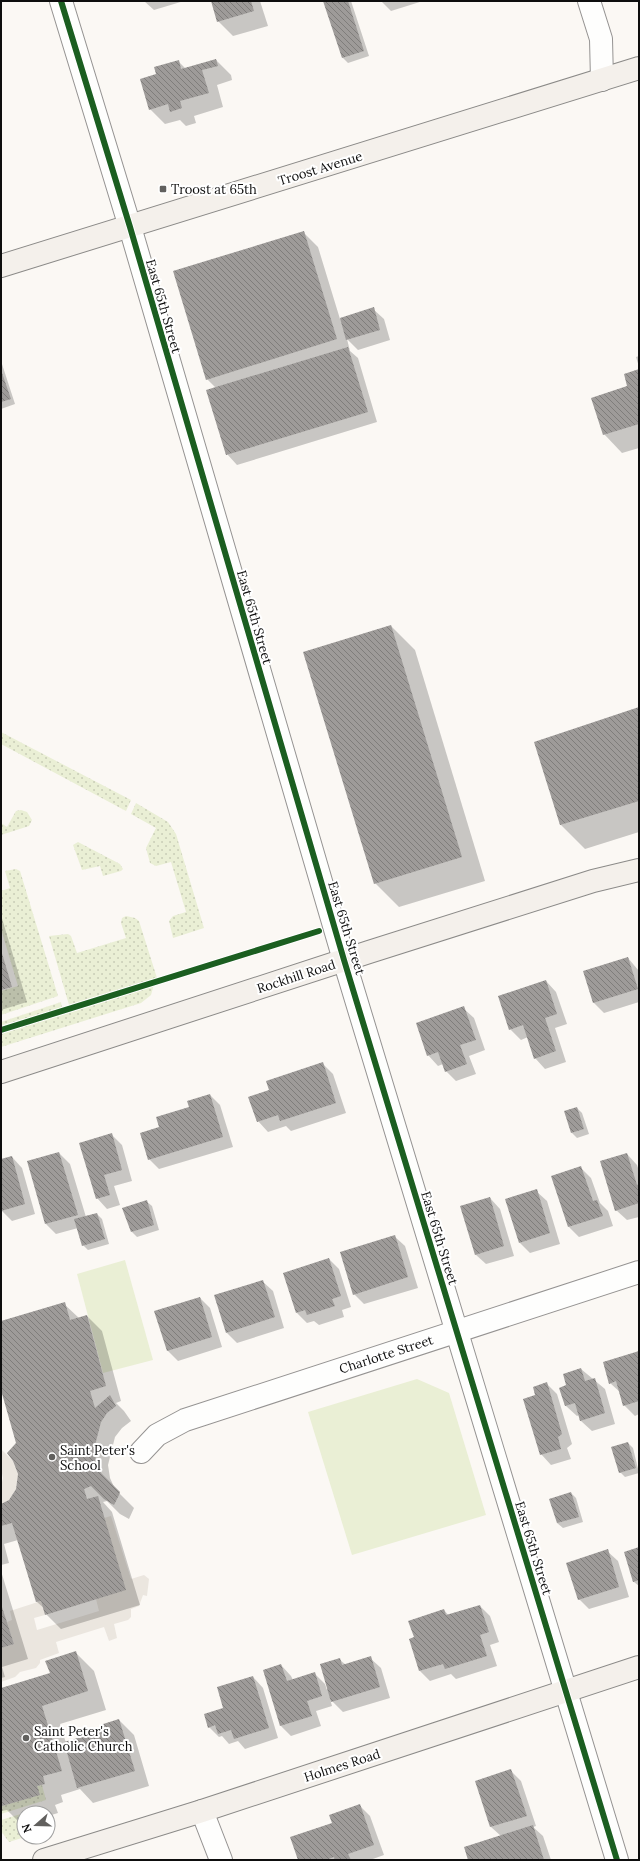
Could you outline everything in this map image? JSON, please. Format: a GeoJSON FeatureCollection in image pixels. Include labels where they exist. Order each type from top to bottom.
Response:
{"type":"FeatureCollection","features":[{"type":"Feature","properties":{"kind":"main road","name":"Troost Avenue"},"geometry":{"type":"LineString","coordinates":[[1,266],[130,228],[639,68]]}},
{"type":"Feature","properties":{"kind":"main road","name":"Rockhill Road"},"geometry":{"type":"LineString","coordinates":[[1,1072],[344,960],[593,881],[639,870]]}},
{"type":"Feature","properties":{"kind":"main road","name":"Holmes Road"},"geometry":{"type":"LineString","coordinates":[[44,1860],[202,1811],[639,1667]]}},
{"type":"Feature","properties":{"kind":"street","name":"East 65th Street"},"geometry":{"type":"LineString","coordinates":[[60,1],[130,228],[344,960],[617,1860]]}},
{"type":"Feature","properties":{"kind":"street"},"geometry":{"type":"LineString","coordinates":[[589,1],[601,39],[602,80]]}},
{"type":"Feature","properties":{"kind":"street","name":"Charlotte Street"},"geometry":{"type":"LineString","coordinates":[[141,1452],[157,1435],[185,1420],[639,1272]]}},
{"type":"Feature","properties":{"kind":"street"},"geometry":{"type":"LineString","coordinates":[[202,1811],[221,1860]]}},
{"type":"Feature","properties":{"kind":"green space"},"geometry":{"type":"Polygon","coordinates":[[[1,732],[131,800],[126,811],[1,744],[1,732]]]}},
{"type":"Feature","properties":{"kind":"green space"},"geometry":{"type":"Polygon","coordinates":[[[136,803],[168,822],[176,834],[204,928],[173,938],[169,921],[173,916],[186,912],[171,862],[156,866],[150,863],[146,848],[156,828],[131,814],[136,803]]]}},
{"type":"Feature","properties":{"kind":"green space"},"geometry":{"type":"Polygon","coordinates":[[[21,810],[27,812],[32,820],[29,826],[1,835],[1,823],[7,827],[16,811],[21,810]]]}},
{"type":"Feature","properties":{"kind":"green space"},"geometry":{"type":"Polygon","coordinates":[[[78,842],[120,864],[123,869],[121,871],[103,876],[100,866],[82,870],[73,845],[78,842]]]}},
{"type":"Feature","properties":{"kind":"green space"},"geometry":{"type":"Polygon","coordinates":[[[16,869],[20,871],[58,996],[1,1015],[1,991],[18,986],[1,929],[1,891],[10,888],[5,871],[16,869]]]}},
{"type":"Feature","properties":{"kind":"green space"},"geometry":{"type":"Polygon","coordinates":[[[126,916],[135,918],[139,921],[157,978],[69,1005],[49,936],[68,934],[71,936],[77,953],[126,938],[121,923],[122,918],[126,916]]]}},
{"type":"Feature","properties":{"kind":"green space"},"geometry":{"type":"Polygon","coordinates":[[[154,984],[151,995],[141,1003],[1,1047],[1,1033],[154,984]]]}},
{"type":"Feature","properties":{"kind":"green space"},"geometry":{"type":"Polygon","coordinates":[[[61,1002],[62,1008],[1,1027],[1,1022],[61,1002]]]}},
{"type":"Feature","properties":{"kind":"green space"},"geometry":{"type":"Polygon","coordinates":[[[125,1260],[153,1360],[103,1373],[77,1274],[125,1260]]]}},
{"type":"Feature","properties":{"kind":"green space"},"geometry":{"type":"Polygon","coordinates":[[[417,1379],[449,1393],[486,1515],[352,1555],[308,1412],[417,1379]]]}},
{"type":"Feature","properties":{"kind":"green space"},"geometry":{"type":"Polygon","coordinates":[[[42,1785],[46,1800],[30,1805],[16,1805],[16,1809],[1,1814],[1,1804],[2,1806],[39,1795],[37,1786],[42,1785]]]}},
{"type":"Feature","properties":{"kind":"green space"},"geometry":{"type":"Polygon","coordinates":[[[16,1815],[16,1840],[9,1842],[1,1831],[1,1820],[16,1815]]]}},
{"type":"Feature","properties":{"kind":"shaded area"},"geometry":{"type":"Polygon","coordinates":[[[1,1449],[13,1461],[18,1474],[16,1489],[9,1500],[1,1504],[1,1486],[3,1478],[1,1469],[1,1449]]]}},
{"type":"Feature","properties":{"kind":"shaded area"},"geometry":{"type":"Polygon","coordinates":[[[111,1516],[131,1579],[144,1575],[149,1579],[147,1596],[143,1595],[139,1606],[131,1609],[131,1617],[128,1620],[114,1624],[117,1638],[109,1641],[104,1627],[56,1642],[59,1653],[40,1660],[40,1663],[36,1668],[20,1672],[15,1677],[1,1682],[1,1648],[14,1644],[7,1622],[12,1620],[10,1611],[41,1601],[45,1615],[34,1618],[37,1630],[99,1611],[96,1599],[104,1518],[111,1516]]]}},
{"type":"Feature","properties":{"kind":"building"},"geometry":{"type":"Polygon","coordinates":[[[211,1],[251,1],[254,11],[217,22],[211,1]]]}},
{"type":"Feature","properties":{"kind":"building"},"geometry":{"type":"Polygon","coordinates":[[[323,1],[348,1],[364,51],[342,58],[323,1]]]}},
{"type":"Feature","properties":{"kind":"building"},"geometry":{"type":"Polygon","coordinates":[[[216,59],[218,66],[202,70],[209,93],[180,101],[182,108],[170,112],[168,104],[149,110],[140,79],[156,74],[154,67],[179,60],[181,69],[216,59]]]}},
{"type":"Feature","properties":{"kind":"building"},"geometry":{"type":"Polygon","coordinates":[[[304,231],[337,339],[206,380],[173,271],[304,231]]]}},
{"type":"Feature","properties":{"kind":"building"},"geometry":{"type":"Polygon","coordinates":[[[374,307],[380,330],[346,340],[340,318],[374,307]]]}},
{"type":"Feature","properties":{"kind":"building"},"geometry":{"type":"Polygon","coordinates":[[[348,347],[368,412],[226,455],[206,390],[348,347]]]}},
{"type":"Feature","properties":{"kind":"building"},"geometry":{"type":"Polygon","coordinates":[[[639,369],[639,424],[603,435],[591,398],[627,386],[624,374],[639,369]]]}},
{"type":"Feature","properties":{"kind":"building"},"geometry":{"type":"Polygon","coordinates":[[[1,370],[11,399],[1,402],[1,370]]]}},
{"type":"Feature","properties":{"kind":"building"},"geometry":{"type":"Polygon","coordinates":[[[391,625],[462,857],[374,884],[303,652],[391,625]]]}},
{"type":"Feature","properties":{"kind":"building"},"geometry":{"type":"Polygon","coordinates":[[[639,707],[639,801],[560,825],[534,742],[639,707]]]}},
{"type":"Feature","properties":{"kind":"building"},"geometry":{"type":"Polygon","coordinates":[[[1,950],[12,987],[1,990],[1,950]]]}},
{"type":"Feature","properties":{"kind":"building"},"geometry":{"type":"Polygon","coordinates":[[[628,957],[638,989],[593,1003],[583,971],[628,957]]]}},
{"type":"Feature","properties":{"kind":"building"},"geometry":{"type":"Polygon","coordinates":[[[546,980],[557,1014],[545,1018],[556,1051],[534,1059],[523,1025],[509,1030],[498,996],[546,980]]]}},
{"type":"Feature","properties":{"kind":"building"},"geometry":{"type":"Polygon","coordinates":[[[464,1006],[476,1040],[460,1045],[467,1064],[445,1072],[438,1052],[427,1056],[416,1023],[464,1006]]]}},
{"type":"Feature","properties":{"kind":"building"},"geometry":{"type":"Polygon","coordinates":[[[323,1062],[336,1103],[280,1121],[278,1115],[257,1122],[248,1097],[269,1090],[266,1081],[323,1062]]]}},
{"type":"Feature","properties":{"kind":"building"},"geometry":{"type":"Polygon","coordinates":[[[210,1094],[223,1137],[148,1160],[140,1133],[159,1127],[156,1117],[189,1107],[187,1101],[210,1094]]]}},
{"type":"Feature","properties":{"kind":"building"},"geometry":{"type":"Polygon","coordinates":[[[577,1107],[584,1129],[571,1133],[564,1111],[577,1107]]]}},
{"type":"Feature","properties":{"kind":"building"},"geometry":{"type":"Polygon","coordinates":[[[112,1133],[122,1170],[104,1175],[110,1195],[96,1199],[79,1143],[112,1133]]]}},
{"type":"Feature","properties":{"kind":"building"},"geometry":{"type":"Polygon","coordinates":[[[59,1152],[78,1215],[45,1224],[27,1161],[59,1152]]]}},
{"type":"Feature","properties":{"kind":"building"},"geometry":{"type":"Polygon","coordinates":[[[627,1153],[637,1185],[639,1184],[639,1203],[615,1211],[600,1161],[627,1153]]]}},
{"type":"Feature","properties":{"kind":"building"},"geometry":{"type":"Polygon","coordinates":[[[12,1156],[25,1204],[1,1211],[1,1159],[12,1156]]]}},
{"type":"Feature","properties":{"kind":"building"},"geometry":{"type":"Polygon","coordinates":[[[581,1166],[593,1201],[597,1200],[603,1216],[568,1227],[551,1176],[581,1166]]]}},
{"type":"Feature","properties":{"kind":"building"},"geometry":{"type":"Polygon","coordinates":[[[537,1189],[550,1233],[519,1243],[505,1199],[537,1189]]]}},
{"type":"Feature","properties":{"kind":"building"},"geometry":{"type":"Polygon","coordinates":[[[490,1197],[504,1246],[475,1255],[460,1206],[490,1197]]]}},
{"type":"Feature","properties":{"kind":"building"},"geometry":{"type":"Polygon","coordinates":[[[147,1200],[154,1225],[131,1232],[122,1208],[147,1200]]]}},
{"type":"Feature","properties":{"kind":"building"},"geometry":{"type":"Polygon","coordinates":[[[97,1213],[105,1239],[82,1246],[74,1219],[97,1213]]]}},
{"type":"Feature","properties":{"kind":"building"},"geometry":{"type":"Polygon","coordinates":[[[395,1235],[408,1277],[353,1295],[340,1252],[395,1235]]]}},
{"type":"Feature","properties":{"kind":"building"},"geometry":{"type":"Polygon","coordinates":[[[329,1258],[341,1296],[332,1299],[335,1306],[307,1315],[305,1310],[296,1313],[283,1273],[329,1258]]]}},
{"type":"Feature","properties":{"kind":"building"},"geometry":{"type":"Polygon","coordinates":[[[263,1280],[275,1317],[226,1333],[214,1295],[263,1280]]]}},
{"type":"Feature","properties":{"kind":"building"},"geometry":{"type":"Polygon","coordinates":[[[200,1297],[212,1337],[167,1351],[154,1311],[200,1297]]]}},
{"type":"Feature","properties":{"kind":"building","name":"Saint Peter's School"},"geometry":{"type":"Polygon","coordinates":[[[65,1302],[70,1320],[87,1315],[106,1386],[90,1391],[95,1408],[110,1395],[116,1406],[107,1413],[101,1422],[94,1449],[96,1462],[101,1473],[120,1492],[119,1495],[114,1505],[104,1499],[91,1486],[84,1489],[87,1499],[98,1496],[126,1590],[45,1615],[41,1601],[36,1602],[12,1523],[1,1526],[1,1504],[9,1500],[16,1489],[18,1474],[13,1461],[7,1453],[16,1443],[1,1390],[1,1321],[65,1302]]]}},
{"type":"Feature","properties":{"kind":"building"},"geometry":{"type":"Polygon","coordinates":[[[639,1351],[639,1401],[623,1406],[616,1381],[609,1384],[603,1362],[639,1351]]]}},
{"type":"Feature","properties":{"kind":"building"},"geometry":{"type":"Polygon","coordinates":[[[581,1368],[585,1381],[595,1378],[605,1413],[580,1421],[575,1403],[565,1406],[559,1388],[566,1385],[563,1374],[581,1368]]]}},
{"type":"Feature","properties":{"kind":"building"},"geometry":{"type":"Polygon","coordinates":[[[547,1382],[562,1434],[558,1437],[561,1449],[540,1455],[523,1399],[535,1395],[533,1387],[547,1382]]]}},
{"type":"Feature","properties":{"kind":"building"},"geometry":{"type":"Polygon","coordinates":[[[628,1442],[636,1468],[619,1473],[611,1447],[628,1442]]]}},
{"type":"Feature","properties":{"kind":"building"},"geometry":{"type":"Polygon","coordinates":[[[571,1492],[579,1517],[557,1523],[549,1499],[571,1492]]]}},
{"type":"Feature","properties":{"kind":"building"},"geometry":{"type":"Polygon","coordinates":[[[639,1547],[639,1580],[633,1582],[624,1552],[639,1547]]]}},
{"type":"Feature","properties":{"kind":"building"},"geometry":{"type":"Polygon","coordinates":[[[608,1549],[619,1587],[578,1600],[566,1563],[608,1549]]]}},
{"type":"Feature","properties":{"kind":"building"},"geometry":{"type":"Polygon","coordinates":[[[1,1604],[14,1644],[1,1648],[1,1604]]]}},
{"type":"Feature","properties":{"kind":"building"},"geometry":{"type":"Polygon","coordinates":[[[480,1605],[489,1632],[480,1635],[487,1656],[445,1669],[443,1664],[419,1671],[409,1639],[414,1637],[408,1621],[444,1609],[446,1615],[480,1605]]]}},
{"type":"Feature","properties":{"kind":"building","name":"Saint Peter's Catholic Church"},"geometry":{"type":"Polygon","coordinates":[[[76,1651],[88,1691],[42,1706],[62,1771],[43,1776],[45,1784],[37,1786],[40,1795],[2,1806],[1,1688],[50,1673],[45,1661],[76,1651]]]}},
{"type":"Feature","properties":{"kind":"building"},"geometry":{"type":"Polygon","coordinates":[[[371,1656],[380,1687],[331,1702],[320,1664],[340,1658],[342,1665],[371,1656]]]}},
{"type":"Feature","properties":{"kind":"building"},"geometry":{"type":"Polygon","coordinates":[[[281,1664],[287,1681],[315,1672],[322,1696],[307,1701],[312,1716],[280,1726],[263,1670],[281,1664]]]}},
{"type":"Feature","properties":{"kind":"building"},"geometry":{"type":"Polygon","coordinates":[[[253,1676],[269,1728],[234,1739],[231,1730],[218,1734],[215,1725],[208,1728],[204,1714],[223,1708],[217,1687],[253,1676]]]}},
{"type":"Feature","properties":{"kind":"building"},"geometry":{"type":"Polygon","coordinates":[[[119,1719],[135,1771],[77,1788],[64,1742],[102,1731],[100,1725],[119,1719]]]}},
{"type":"Feature","properties":{"kind":"building"},"geometry":{"type":"Polygon","coordinates":[[[511,1769],[527,1816],[490,1827],[475,1781],[511,1769]]]}},
{"type":"Feature","properties":{"kind":"building"},"geometry":{"type":"Polygon","coordinates":[[[360,1804],[374,1845],[348,1854],[351,1860],[335,1860],[334,1857],[326,1860],[298,1860],[290,1837],[332,1823],[329,1815],[360,1804]]]}},
{"type":"Feature","properties":{"kind":"building"},"geometry":{"type":"Polygon","coordinates":[[[533,1825],[544,1860],[468,1860],[464,1847],[533,1825]]]}},
{"type":"Feature","properties":{"kind":"cycle path"},"geometry":{"type":"LineString","coordinates":[[61,1],[130,227],[344,960],[617,1860]]}},
{"type":"Feature","properties":{"kind":"cycle path"},"geometry":{"type":"LineString","coordinates":[[1,1030],[319,931]]}},
{"type":"Feature","properties":{"kind":"place","name":"Troost at 65th"},"geometry":{"type":"Point","coordinates":[163,189]}},
{"type":"Feature","properties":{"kind":"place","name":"Saint Peter's School"},"geometry":{"type":"Point","coordinates":[52,1457]}},
{"type":"Feature","properties":{"kind":"place","name":"Saint Peter's Catholic Church"},"geometry":{"type":"Point","coordinates":[26,1738]}}]}
